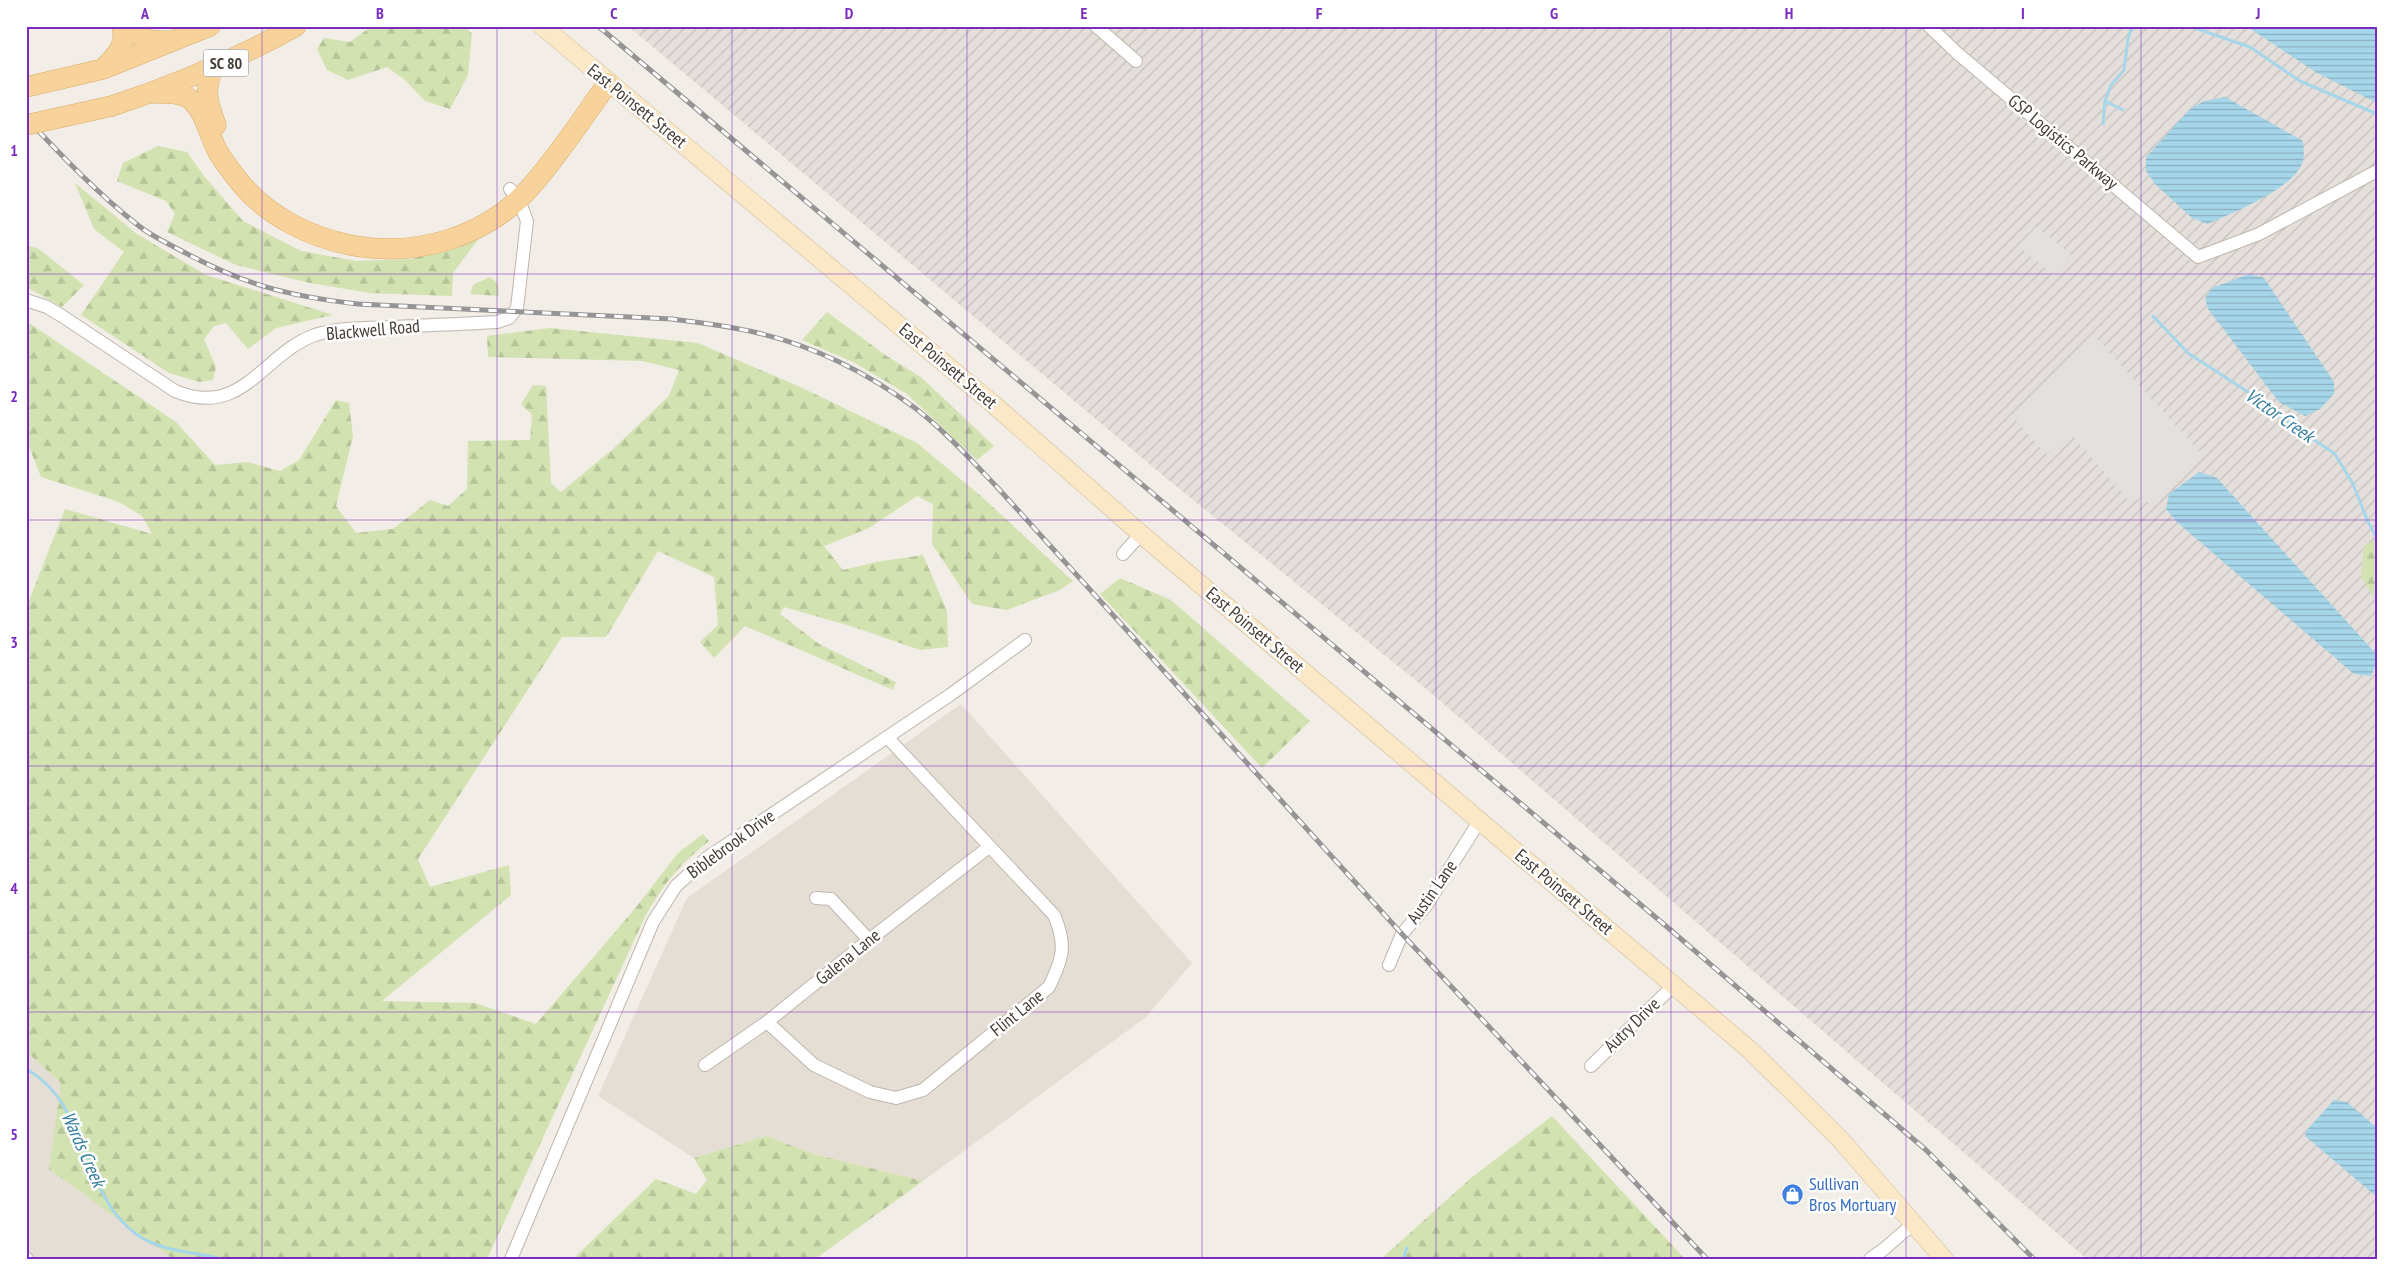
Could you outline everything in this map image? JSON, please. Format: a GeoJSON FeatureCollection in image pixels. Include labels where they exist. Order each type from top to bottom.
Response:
{"type":"FeatureCollection","features":[{"type":"Feature","properties":{"kind":"main road"},"geometry":{"type":"LineString","coordinates":[[104,69],[122,49],[124,41],[122,26]]}},
{"type":"Feature","properties":{"kind":"main road"},"geometry":{"type":"LineString","coordinates":[[133,26],[141,37],[152,41],[174,41]]}},
{"type":"Feature","properties":{"kind":"main road","name":"SC 80"},"geometry":{"type":"LineString","coordinates":[[26,87],[78,77],[104,69],[210,26]]}},
{"type":"Feature","properties":{"kind":"main road","name":"SC 80"},"geometry":{"type":"LineString","coordinates":[[26,125],[112,106],[153,93],[248,53],[296,26]]}},
{"type":"Feature","properties":{"kind":"main road","name":"East Poinsett Street"},"geometry":{"type":"LineString","coordinates":[[542,26],[962,378],[1141,534],[1750,1050],[1840,1139],[1914,1222],[1944,1259]]}},
{"type":"Feature","properties":{"kind":"main road"},"geometry":{"type":"LineString","coordinates":[[213,68],[206,85],[212,114],[229,152],[248,177],[263,192],[284,208],[318,226],[337,233],[375,238],[428,235],[469,220],[533,185],[603,79]]}},
{"type":"Feature","properties":{"kind":"main road"},"geometry":{"type":"LineString","coordinates":[[153,93],[177,94],[190,100],[200,114],[218,152],[244,187],[284,220],[323,238],[384,250],[424,247],[472,231],[504,210],[514,194]]}},
{"type":"Feature","properties":{"kind":"street"},"geometry":{"type":"LineString","coordinates":[[1096,26],[1136,61]]}},
{"type":"Feature","properties":{"kind":"street","name":"GSP Logistics Parkway"},"geometry":{"type":"LineString","coordinates":[[1930,26],[1956,52],[2198,256],[2259,234],[2377,171]]}},
{"type":"Feature","properties":{"kind":"street","name":"Blackwell Road"},"geometry":{"type":"LineString","coordinates":[[26,300],[47,307],[62,316],[175,391],[196,398],[220,396],[242,388],[299,342],[318,334],[366,328],[497,322],[509,318],[517,308],[527,221],[514,194]]}},
{"type":"Feature","properties":{"kind":"street"},"geometry":{"type":"LineString","coordinates":[[1123,554],[1141,534]]}},
{"type":"Feature","properties":{"kind":"street","name":"Biblebrook Drive"},"geometry":{"type":"LineString","coordinates":[[511,1259],[653,922],[668,897],[691,870],[708,857],[976,677],[1025,640]]}},
{"type":"Feature","properties":{"kind":"street","name":"Flint Lane"},"geometry":{"type":"LineString","coordinates":[[767,1022],[814,1065],[870,1092],[896,1098],[923,1090],[1049,987],[1060,965],[1063,935],[1054,915],[887,737]]}},
{"type":"Feature","properties":{"kind":"street","name":"Austin Lane"},"geometry":{"type":"LineString","coordinates":[[1389,965],[1402,934],[1426,906],[1480,820]]}},
{"type":"Feature","properties":{"kind":"street","name":"Galena Lane"},"geometry":{"type":"LineString","coordinates":[[705,1065],[767,1022],[989,847]]}},
{"type":"Feature","properties":{"kind":"street"},"geometry":{"type":"LineString","coordinates":[[816,898],[831,899],[869,940]]}},
{"type":"Feature","properties":{"kind":"street","name":"Autry Drive"},"geometry":{"type":"LineString","coordinates":[[1591,1066],[1674,985]]}},
{"type":"Feature","properties":{"kind":"street"},"geometry":{"type":"LineString","coordinates":[[1870,1259],[1914,1222]]}},
{"type":"Feature","properties":{"kind":"shaded area"},"geometry":{"type":"Polygon","coordinates":[[[628,26],[2377,26],[2377,1259],[2087,1259],[1425,688],[1166,478],[628,26]]]}},
{"type":"Feature","properties":{"kind":"shaded area"},"geometry":{"type":"Polygon","coordinates":[[[2036,227],[2071,254],[2054,275],[2018,246],[2036,227]]]}},
{"type":"Feature","properties":{"kind":"shaded area"},"geometry":{"type":"Polygon","coordinates":[[[2095,337],[2202,454],[2151,504],[2140,498],[2131,503],[2072,435],[2046,454],[2012,416],[2095,337]]]}},
{"type":"Feature","properties":{"kind":"shaded area"},"geometry":{"type":"Polygon","coordinates":[[[961,704],[1192,963],[1146,1017],[923,1181],[814,1154],[766,1136],[694,1158],[598,1096],[687,898],[961,704]]]}},
{"type":"Feature","properties":{"kind":"shaded area"},"geometry":{"type":"Polygon","coordinates":[[[26,1027],[193,1259],[26,1259],[26,1027]]]}},
{"type":"Feature","properties":{"kind":"green space"},"geometry":{"type":"Polygon","coordinates":[[[372,26],[465,26],[472,34],[468,75],[450,109],[425,101],[405,80],[387,67],[348,80],[327,70],[317,49],[324,38],[350,42],[372,26]]]}},
{"type":"Feature","properties":{"kind":"green space"},"geometry":{"type":"Polygon","coordinates":[[[158,146],[187,152],[204,176],[243,221],[301,251],[356,261],[412,259],[480,237],[453,273],[452,296],[370,293],[310,283],[236,265],[167,232],[175,214],[166,201],[117,181],[123,163],[158,146]]]}},
{"type":"Feature","properties":{"kind":"green space"},"geometry":{"type":"Polygon","coordinates":[[[75,183],[137,234],[206,275],[333,315],[276,328],[248,349],[226,323],[214,326],[204,339],[216,367],[213,380],[200,382],[169,373],[81,315],[124,252],[94,229],[75,183]]]}},
{"type":"Feature","properties":{"kind":"green space"},"geometry":{"type":"Polygon","coordinates":[[[26,245],[39,249],[84,285],[62,307],[26,287],[26,245]]]}},
{"type":"Feature","properties":{"kind":"green space"},"geometry":{"type":"Polygon","coordinates":[[[490,277],[498,284],[499,296],[470,294],[473,285],[490,277]]]}},
{"type":"Feature","properties":{"kind":"green space"},"geometry":{"type":"Polygon","coordinates":[[[827,312],[885,355],[921,377],[994,446],[977,460],[907,394],[853,362],[802,340],[827,312]]]}},
{"type":"Feature","properties":{"kind":"green space"},"geometry":{"type":"Polygon","coordinates":[[[26,321],[176,422],[215,465],[248,462],[280,471],[299,460],[336,400],[349,403],[353,436],[336,506],[356,533],[393,529],[430,500],[448,506],[467,489],[468,441],[530,440],[532,415],[521,404],[533,385],[546,386],[551,483],[561,492],[613,449],[669,396],[679,370],[642,361],[488,357],[487,336],[550,328],[698,343],[798,386],[917,443],[982,497],[1073,581],[1060,590],[1007,610],[972,604],[932,544],[933,504],[917,496],[869,528],[824,546],[843,570],[876,562],[923,555],[947,611],[948,647],[920,650],[854,627],[784,607],[780,614],[819,644],[896,682],[893,690],[745,626],[714,658],[700,642],[718,625],[714,577],[658,551],[606,637],[562,637],[418,859],[430,887],[509,865],[511,895],[382,1001],[475,1003],[536,1024],[633,911],[678,853],[703,834],[709,841],[672,876],[645,917],[487,1259],[173,1259],[49,1169],[61,1083],[26,1051],[26,761],[29,754],[26,608],[65,509],[152,534],[142,516],[119,502],[41,477],[26,439],[26,321]]]}},
{"type":"Feature","properties":{"kind":"green space"},"geometry":{"type":"Polygon","coordinates":[[[2377,539],[2377,601],[2361,577],[2364,546],[2377,539]]]}},
{"type":"Feature","properties":{"kind":"green space"},"geometry":{"type":"Polygon","coordinates":[[[1120,578],[1171,600],[1310,721],[1262,768],[1100,594],[1120,578]]]}},
{"type":"Feature","properties":{"kind":"green space"},"geometry":{"type":"Polygon","coordinates":[[[1552,1116],[1685,1259],[1381,1259],[1471,1178],[1552,1116]]]}},
{"type":"Feature","properties":{"kind":"green space"},"geometry":{"type":"Polygon","coordinates":[[[766,1136],[814,1154],[923,1181],[815,1259],[573,1259],[656,1179],[696,1194],[707,1180],[694,1158],[766,1136]]]}},
{"type":"Feature","properties":{"kind":"water"},"geometry":{"type":"Polygon","coordinates":[[[2246,26],[2377,26],[2377,103],[2317,73],[2246,26]]]}},
{"type":"Feature","properties":{"kind":"water"},"geometry":{"type":"Polygon","coordinates":[[[2225,97],[2303,141],[2304,158],[2298,170],[2277,189],[2263,198],[2208,224],[2192,218],[2155,184],[2146,171],[2146,157],[2190,109],[2204,101],[2225,97]]]}},
{"type":"Feature","properties":{"kind":"water"},"geometry":{"type":"Polygon","coordinates":[[[2249,274],[2264,278],[2334,382],[2334,394],[2320,409],[2305,416],[2279,402],[2208,309],[2205,298],[2212,288],[2249,274]]]}},
{"type":"Feature","properties":{"kind":"water"},"geometry":{"type":"Polygon","coordinates":[[[2199,472],[2217,478],[2377,655],[2377,662],[2371,676],[2354,674],[2178,523],[2166,509],[2169,494],[2199,472]]]}},
{"type":"Feature","properties":{"kind":"water"},"geometry":{"type":"Polygon","coordinates":[[[2334,1100],[2347,1102],[2377,1128],[2377,1197],[2305,1136],[2306,1131],[2334,1100]]]}},
{"type":"Feature","properties":{"kind":"waterway","name":"Victor Creek"},"geometry":{"type":"LineString","coordinates":[[2103,124],[2105,101],[2111,85],[2124,70],[2128,39],[2132,26]]}},
{"type":"Feature","properties":{"kind":"waterway"},"geometry":{"type":"LineString","coordinates":[[2189,26],[2250,47],[2300,81],[2377,114]]}},
{"type":"Feature","properties":{"kind":"waterway"},"geometry":{"type":"LineString","coordinates":[[2105,101],[2123,110]]}},
{"type":"Feature","properties":{"kind":"waterway","name":"Victor Creek"},"geometry":{"type":"LineString","coordinates":[[2153,316],[2188,353],[2265,403],[2275,413],[2335,454],[2353,484],[2368,522],[2377,538]]}},
{"type":"Feature","properties":{"kind":"waterway","name":"Wards Creek"},"geometry":{"type":"LineString","coordinates":[[26,1069],[47,1084],[62,1104],[74,1126],[104,1195],[118,1216],[136,1234],[156,1245],[223,1259]]}},
{"type":"Feature","properties":{"kind":"waterway"},"geometry":{"type":"LineString","coordinates":[[1403,1259],[1407,1248]]}},
{"type":"Feature","properties":{"kind":"railway"},"geometry":{"type":"LineString","coordinates":[[598,26],[1666,926],[1926,1150],[2034,1259]]}},
{"type":"Feature","properties":{"kind":"railway"},"geometry":{"type":"LineString","coordinates":[[26,118],[95,188],[143,229],[201,261],[265,287],[308,297],[358,304],[672,319],[726,327],[779,339],[820,353],[860,373],[915,408],[958,446],[997,487],[1402,934],[1707,1259]]}},
{"type":"Feature","properties":{"kind":"place","name":"Sullivan Bros Mortuary"},"geometry":{"type":"Point","coordinates":[1793,1194]}}]}
